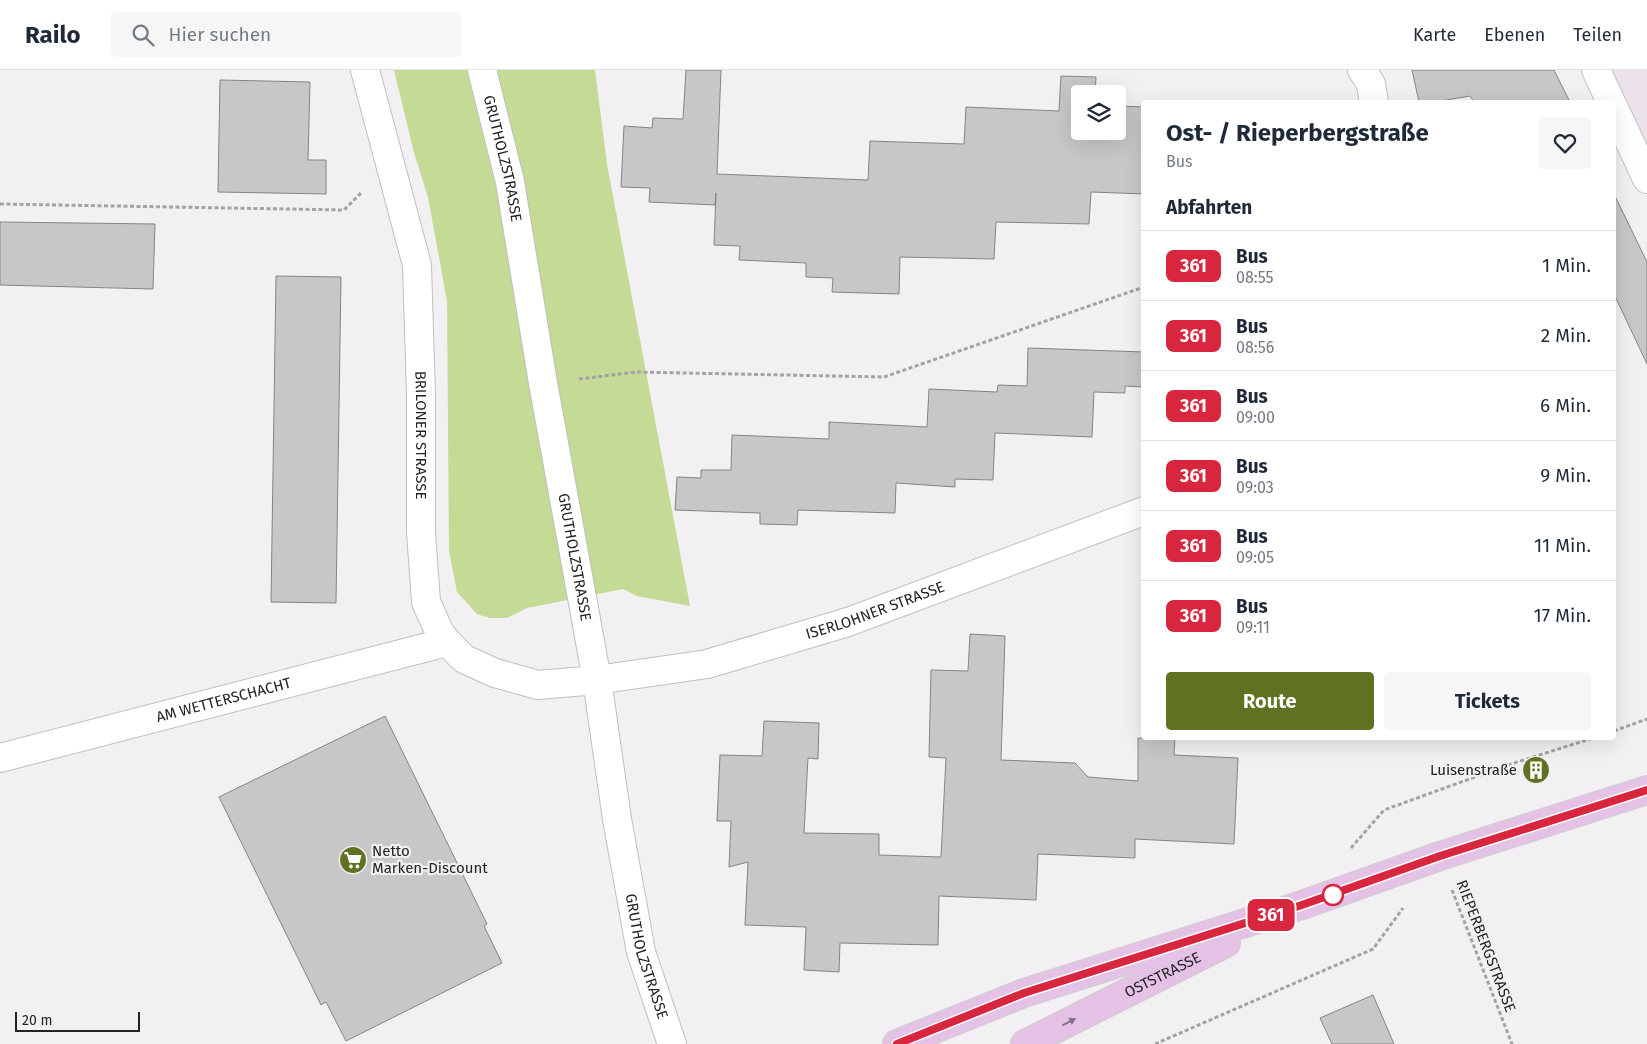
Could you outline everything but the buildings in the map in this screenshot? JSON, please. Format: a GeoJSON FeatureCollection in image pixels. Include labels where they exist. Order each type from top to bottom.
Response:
{"type":"FeatureCollection","features":[{"type":"Feature","properties":{"kind":"main road","name":"OSTSTRASSE"},"geometry":{"type":"LineString","coordinates":[[896,1044],[1024,993],[1299,906],[1440,856],[1647,790]]}},
{"type":"Feature","properties":{"kind":"main road","name":"OSTSTRASSE"},"geometry":{"type":"LineString","coordinates":[[1025,1044],[1299,906]]}},
{"type":"Feature","properties":{"kind":"street","name":"BRILONER STRASSE"},"geometry":{"type":"LineString","coordinates":[[365,70],[417,264],[421,394],[421,532],[426,602],[439,631],[464,659],[495,673],[538,684],[597,680]]}},
{"type":"Feature","properties":{"kind":"street","name":"GRUTHOLZSTRASSE"},"geometry":{"type":"LineString","coordinates":[[482,70],[510,182],[543,383],[597,680],[641,952],[672,1044]]}},
{"type":"Feature","properties":{"kind":"street"},"geometry":{"type":"LineString","coordinates":[[1362,70],[1371,84],[1374,100]]}},
{"type":"Feature","properties":{"kind":"street"},"geometry":{"type":"LineString","coordinates":[[1596,70],[1610,100]]}},
{"type":"Feature","properties":{"kind":"street"},"geometry":{"type":"LineString","coordinates":[[1616,112],[1647,179]]}},
{"type":"Feature","properties":{"kind":"street","name":"ISERLOHNER STRASSE"},"geometry":{"type":"LineString","coordinates":[[597,680],[707,664],[848,622],[1141,512]]}},
{"type":"Feature","properties":{"kind":"street","name":"AM WETTERSCHACHT"},"geometry":{"type":"LineString","coordinates":[[0,758],[447,642]]}},
{"type":"Feature","properties":{"kind":"path"},"geometry":{"type":"LineString","coordinates":[[0,204],[344,210],[391,165]]}},
{"type":"Feature","properties":{"kind":"path"},"geometry":{"type":"LineString","coordinates":[[543,383],[636,372],[884,377],[1141,289]]}},
{"type":"Feature","properties":{"kind":"path"},"geometry":{"type":"LineString","coordinates":[[1616,730],[1647,720]]}},
{"type":"Feature","properties":{"kind":"path"},"geometry":{"type":"LineString","coordinates":[[1345,854],[1384,810],[1508,765],[1587,740]]}},
{"type":"Feature","properties":{"kind":"path","name":"RIEPERBERGSTRASSE"},"geometry":{"type":"LineString","coordinates":[[1440,856],[1512,1044]]}},
{"type":"Feature","properties":{"kind":"path"},"geometry":{"type":"LineString","coordinates":[[1155,1044],[1373,950],[1406,903]]}},
{"type":"Feature","properties":{"kind":"shaded area"},"geometry":{"type":"Polygon","coordinates":[[[1612,70],[1647,70],[1647,145],[1612,70]]]}},
{"type":"Feature","properties":{"kind":"green space"},"geometry":{"type":"Polygon","coordinates":[[[394,70],[595,70],[607,164],[690,606],[637,596],[623,589],[527,608],[507,618],[490,618],[477,614],[457,592],[449,551],[447,301],[428,197],[414,153],[394,70]]]}},
{"type":"Feature","properties":{"kind":"bus line","name":"361"},"geometry":{"type":"LineString","coordinates":[[897,1044],[1024,993],[1299,906],[1440,856],[1647,790]]}},
{"type":"Feature","properties":{"kind":"place","name":"Luisenstraße"},"geometry":{"type":"Point","coordinates":[1536,770]}},
{"type":"Feature","properties":{"kind":"place","name":"Netto Marken-Discount"},"geometry":{"type":"Point","coordinates":[353,860]}}]}
